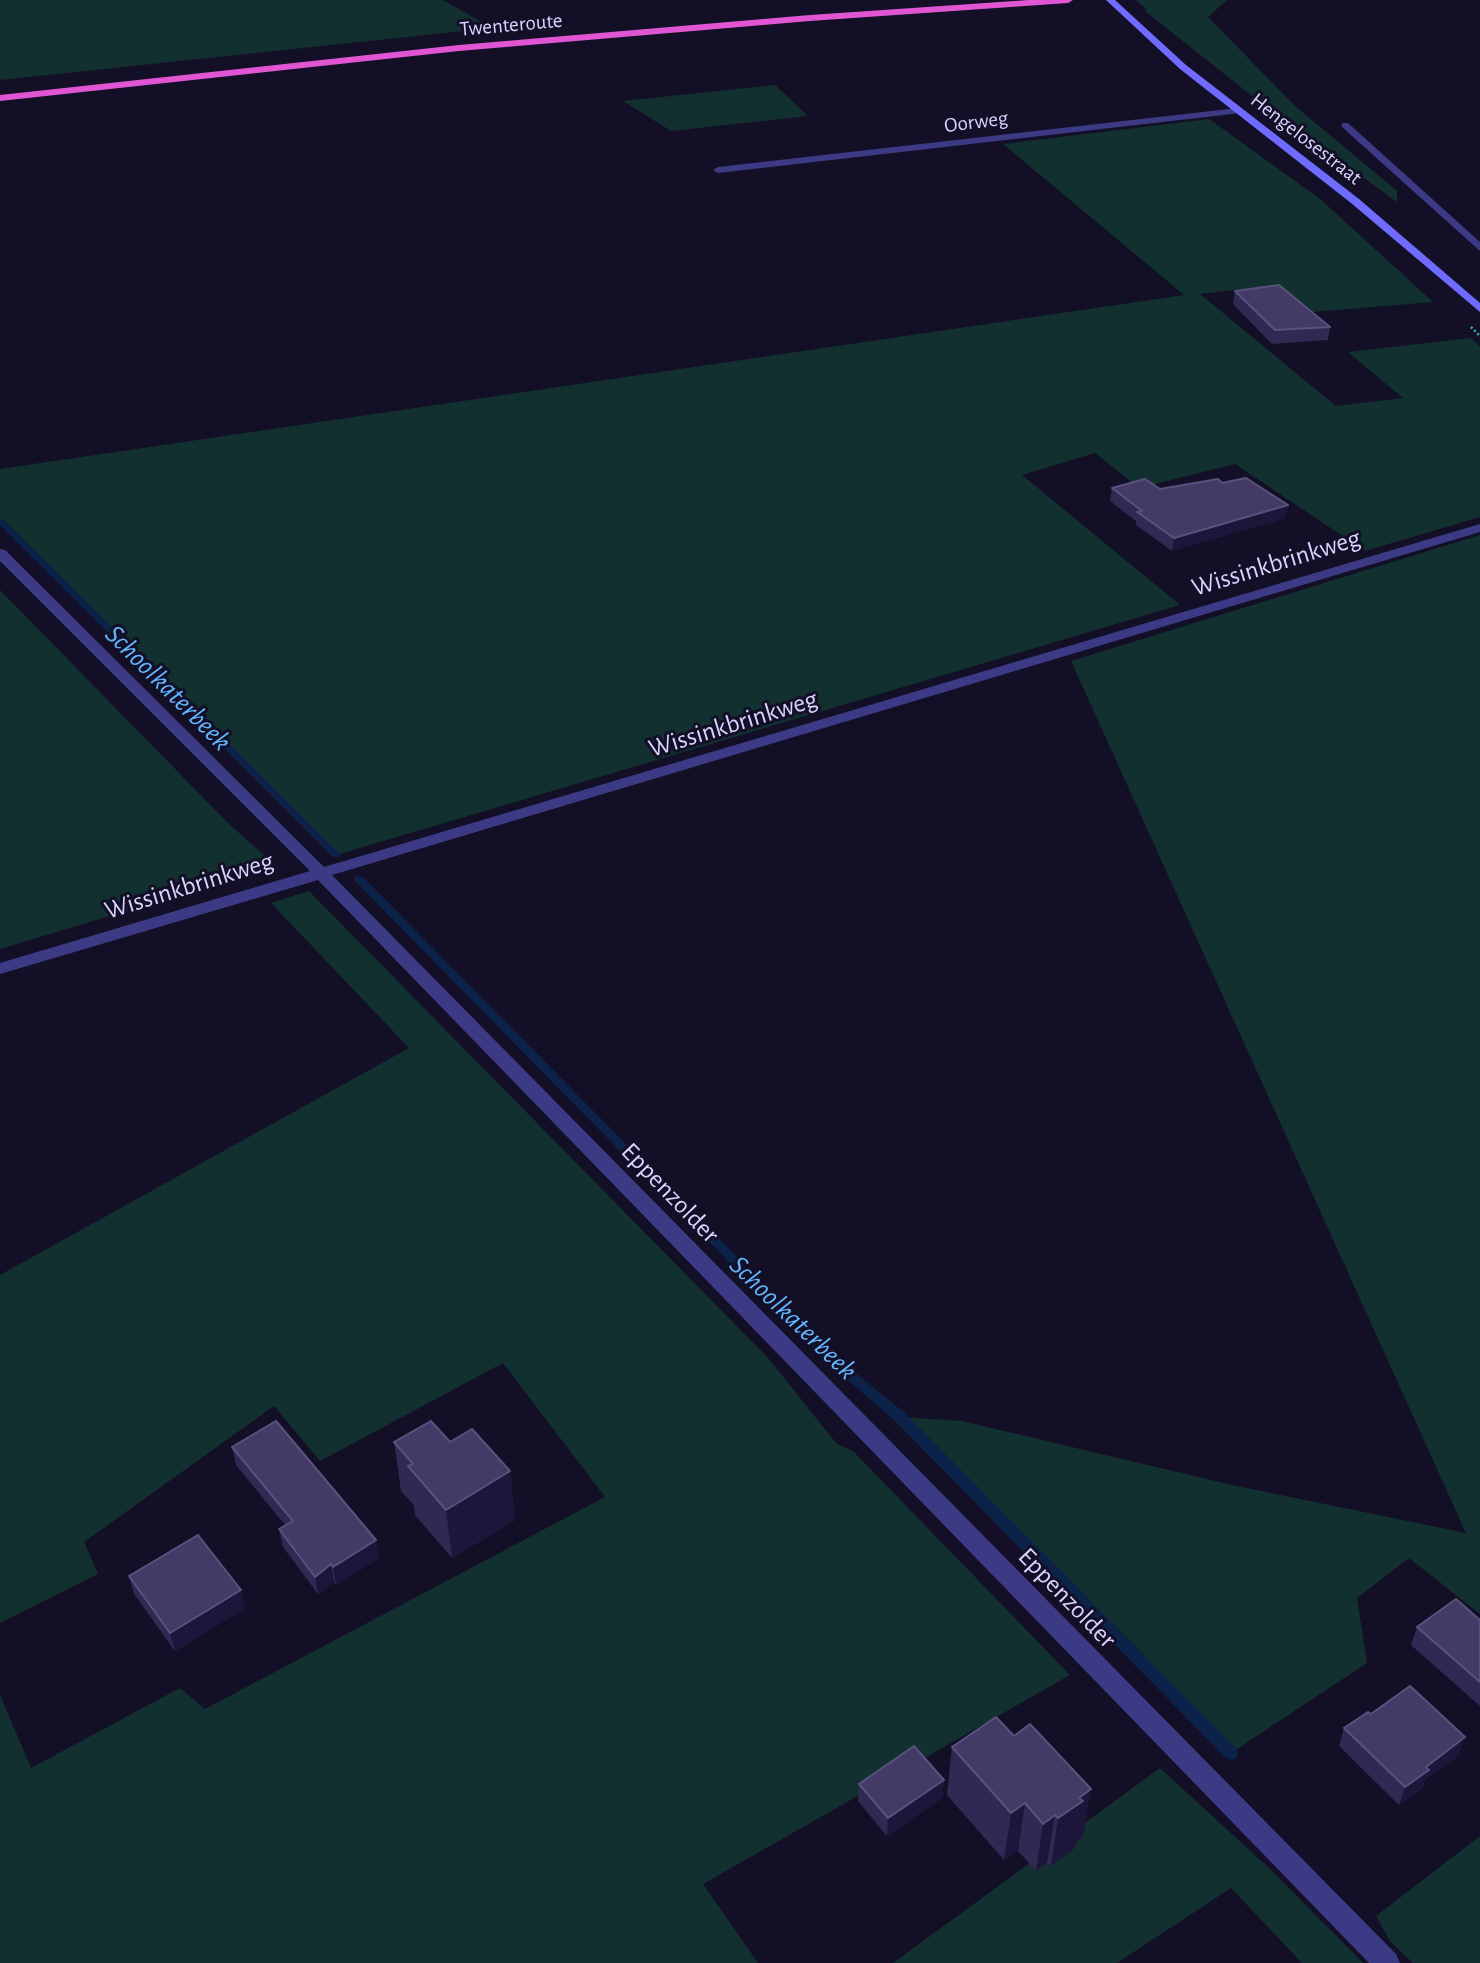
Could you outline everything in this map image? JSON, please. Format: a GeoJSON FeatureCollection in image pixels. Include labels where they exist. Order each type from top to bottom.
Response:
{"type":"FeatureCollection","features":[{"type":"Feature","properties":{"kind":"highway","name":"Twenteroute"},"geometry":{"type":"LineString","coordinates":[[0,90],[452,42],[955,0]]}},
{"type":"Feature","properties":{"kind":"highway","name":"Twenteroute"},"geometry":{"type":"LineString","coordinates":[[0,98],[459,48],[810,18],[1068,0]]}},
{"type":"Feature","properties":{"kind":"main road","name":"Hengelosestraat"},"geometry":{"type":"LineString","coordinates":[[1113,3],[1183,67],[1364,209],[1480,309]]}},
{"type":"Feature","properties":{"kind":"street","name":"Oorweg"},"geometry":{"type":"LineString","coordinates":[[718,170],[1238,111]]}},
{"type":"Feature","properties":{"kind":"street"},"geometry":{"type":"LineString","coordinates":[[1345,125],[1480,248]]}},
{"type":"Feature","properties":{"kind":"street","name":"Wissinkbrinkweg"},"geometry":{"type":"LineString","coordinates":[[0,969],[1480,527]]}},
{"type":"Feature","properties":{"kind":"street","name":"Eppenzolder"},"geometry":{"type":"LineString","coordinates":[[0,553],[320,872],[1387,1963]]}},
{"type":"Feature","properties":{"kind":"green space"},"geometry":{"type":"Polygon","coordinates":[[[0,0],[443,0],[492,28],[0,80],[0,0]]]}},
{"type":"Feature","properties":{"kind":"green space"},"geometry":{"type":"Polygon","coordinates":[[[1136,0],[1227,0],[1208,17],[1295,106],[1397,191],[1397,202],[1266,107],[1145,11],[1136,0]]]}},
{"type":"Feature","properties":{"kind":"green space"},"geometry":{"type":"Polygon","coordinates":[[[775,85],[808,116],[671,131],[623,101],[775,85]]]}},
{"type":"Feature","properties":{"kind":"green space"},"geometry":{"type":"Polygon","coordinates":[[[1209,119],[1319,198],[1433,302],[1300,313],[1268,286],[1200,294],[1336,406],[1403,398],[1348,352],[1471,338],[1480,347],[1480,517],[1365,551],[1235,464],[1139,488],[1095,453],[1022,475],[1180,605],[336,855],[0,519],[0,469],[1184,295],[1003,144],[1209,119]]]}},
{"type":"Feature","properties":{"kind":"green space"},"geometry":{"type":"Polygon","coordinates":[[[1480,535],[1480,1614],[1409,1558],[1357,1598],[1367,1663],[1231,1753],[900,1417],[962,1421],[1232,1485],[1466,1533],[1071,661],[1480,535]]]}},
{"type":"Feature","properties":{"kind":"green space"},"geometry":{"type":"Polygon","coordinates":[[[0,590],[227,822],[276,866],[0,949],[0,590]]]}},
{"type":"Feature","properties":{"kind":"green space"},"geometry":{"type":"Polygon","coordinates":[[[309,891],[769,1359],[836,1443],[854,1452],[1070,1675],[703,1884],[758,1963],[0,1963],[0,1695],[31,1768],[180,1688],[205,1709],[605,1497],[503,1363],[320,1461],[274,1406],[84,1542],[98,1574],[0,1623],[0,1275],[409,1048],[271,903],[309,891]]]}},
{"type":"Feature","properties":{"kind":"green space"},"geometry":{"type":"Polygon","coordinates":[[[1160,1768],[1270,1869],[1363,1963],[1302,1963],[1231,1888],[1117,1963],[893,1963],[1160,1768]]]}},
{"type":"Feature","properties":{"kind":"green space"},"geometry":{"type":"Polygon","coordinates":[[[1480,1836],[1480,1963],[1413,1963],[1390,1941],[1376,1916],[1480,1836]]]}},
{"type":"Feature","properties":{"kind":"building"},"geometry":{"type":"Polygon","coordinates":[[[1279,285],[1330,327],[1275,330],[1235,291],[1279,285]]]}},
{"type":"Feature","properties":{"kind":"building"},"geometry":{"type":"Polygon","coordinates":[[[1246,478],[1288,505],[1174,538],[1137,512],[1142,511],[1112,488],[1145,479],[1160,489],[1218,479],[1222,483],[1246,478]]]}},
{"type":"Feature","properties":{"kind":"building"},"geometry":{"type":"Polygon","coordinates":[[[276,1421],[376,1540],[333,1567],[331,1564],[315,1577],[279,1529],[293,1521],[232,1447],[276,1421]]]}},
{"type":"Feature","properties":{"kind":"building"},"geometry":{"type":"Polygon","coordinates":[[[431,1421],[450,1442],[472,1429],[510,1471],[446,1510],[408,1466],[413,1464],[394,1442],[431,1421]]]}},
{"type":"Feature","properties":{"kind":"building"},"geometry":{"type":"Polygon","coordinates":[[[198,1535],[241,1590],[170,1633],[129,1576],[198,1535]]]}},
{"type":"Feature","properties":{"kind":"building"},"geometry":{"type":"Polygon","coordinates":[[[1456,1599],[1480,1620],[1480,1682],[1417,1627],[1456,1599]]]}},
{"type":"Feature","properties":{"kind":"building"},"geometry":{"type":"Polygon","coordinates":[[[1410,1686],[1465,1737],[1426,1767],[1429,1770],[1405,1787],[1344,1728],[1368,1712],[1371,1714],[1410,1686]]]}},
{"type":"Feature","properties":{"kind":"building"},"geometry":{"type":"Polygon","coordinates":[[[996,1717],[1014,1736],[1030,1724],[1091,1789],[1079,1798],[1083,1801],[1058,1818],[1055,1815],[1043,1824],[1025,1803],[1011,1813],[952,1747],[996,1717]]]}},
{"type":"Feature","properties":{"kind":"building"},"geometry":{"type":"Polygon","coordinates":[[[914,1746],[944,1780],[888,1818],[859,1784],[914,1746]]]}},
{"type":"Feature","properties":{"kind":"waterway","name":"Schoolkaterbeek"},"geometry":{"type":"LineString","coordinates":[[0,521],[336,855]]}},
{"type":"Feature","properties":{"kind":"waterway","name":"Schoolkaterbeek"},"geometry":{"type":"LineString","coordinates":[[359,879],[832,1360],[900,1417],[1231,1753]]}}]}
